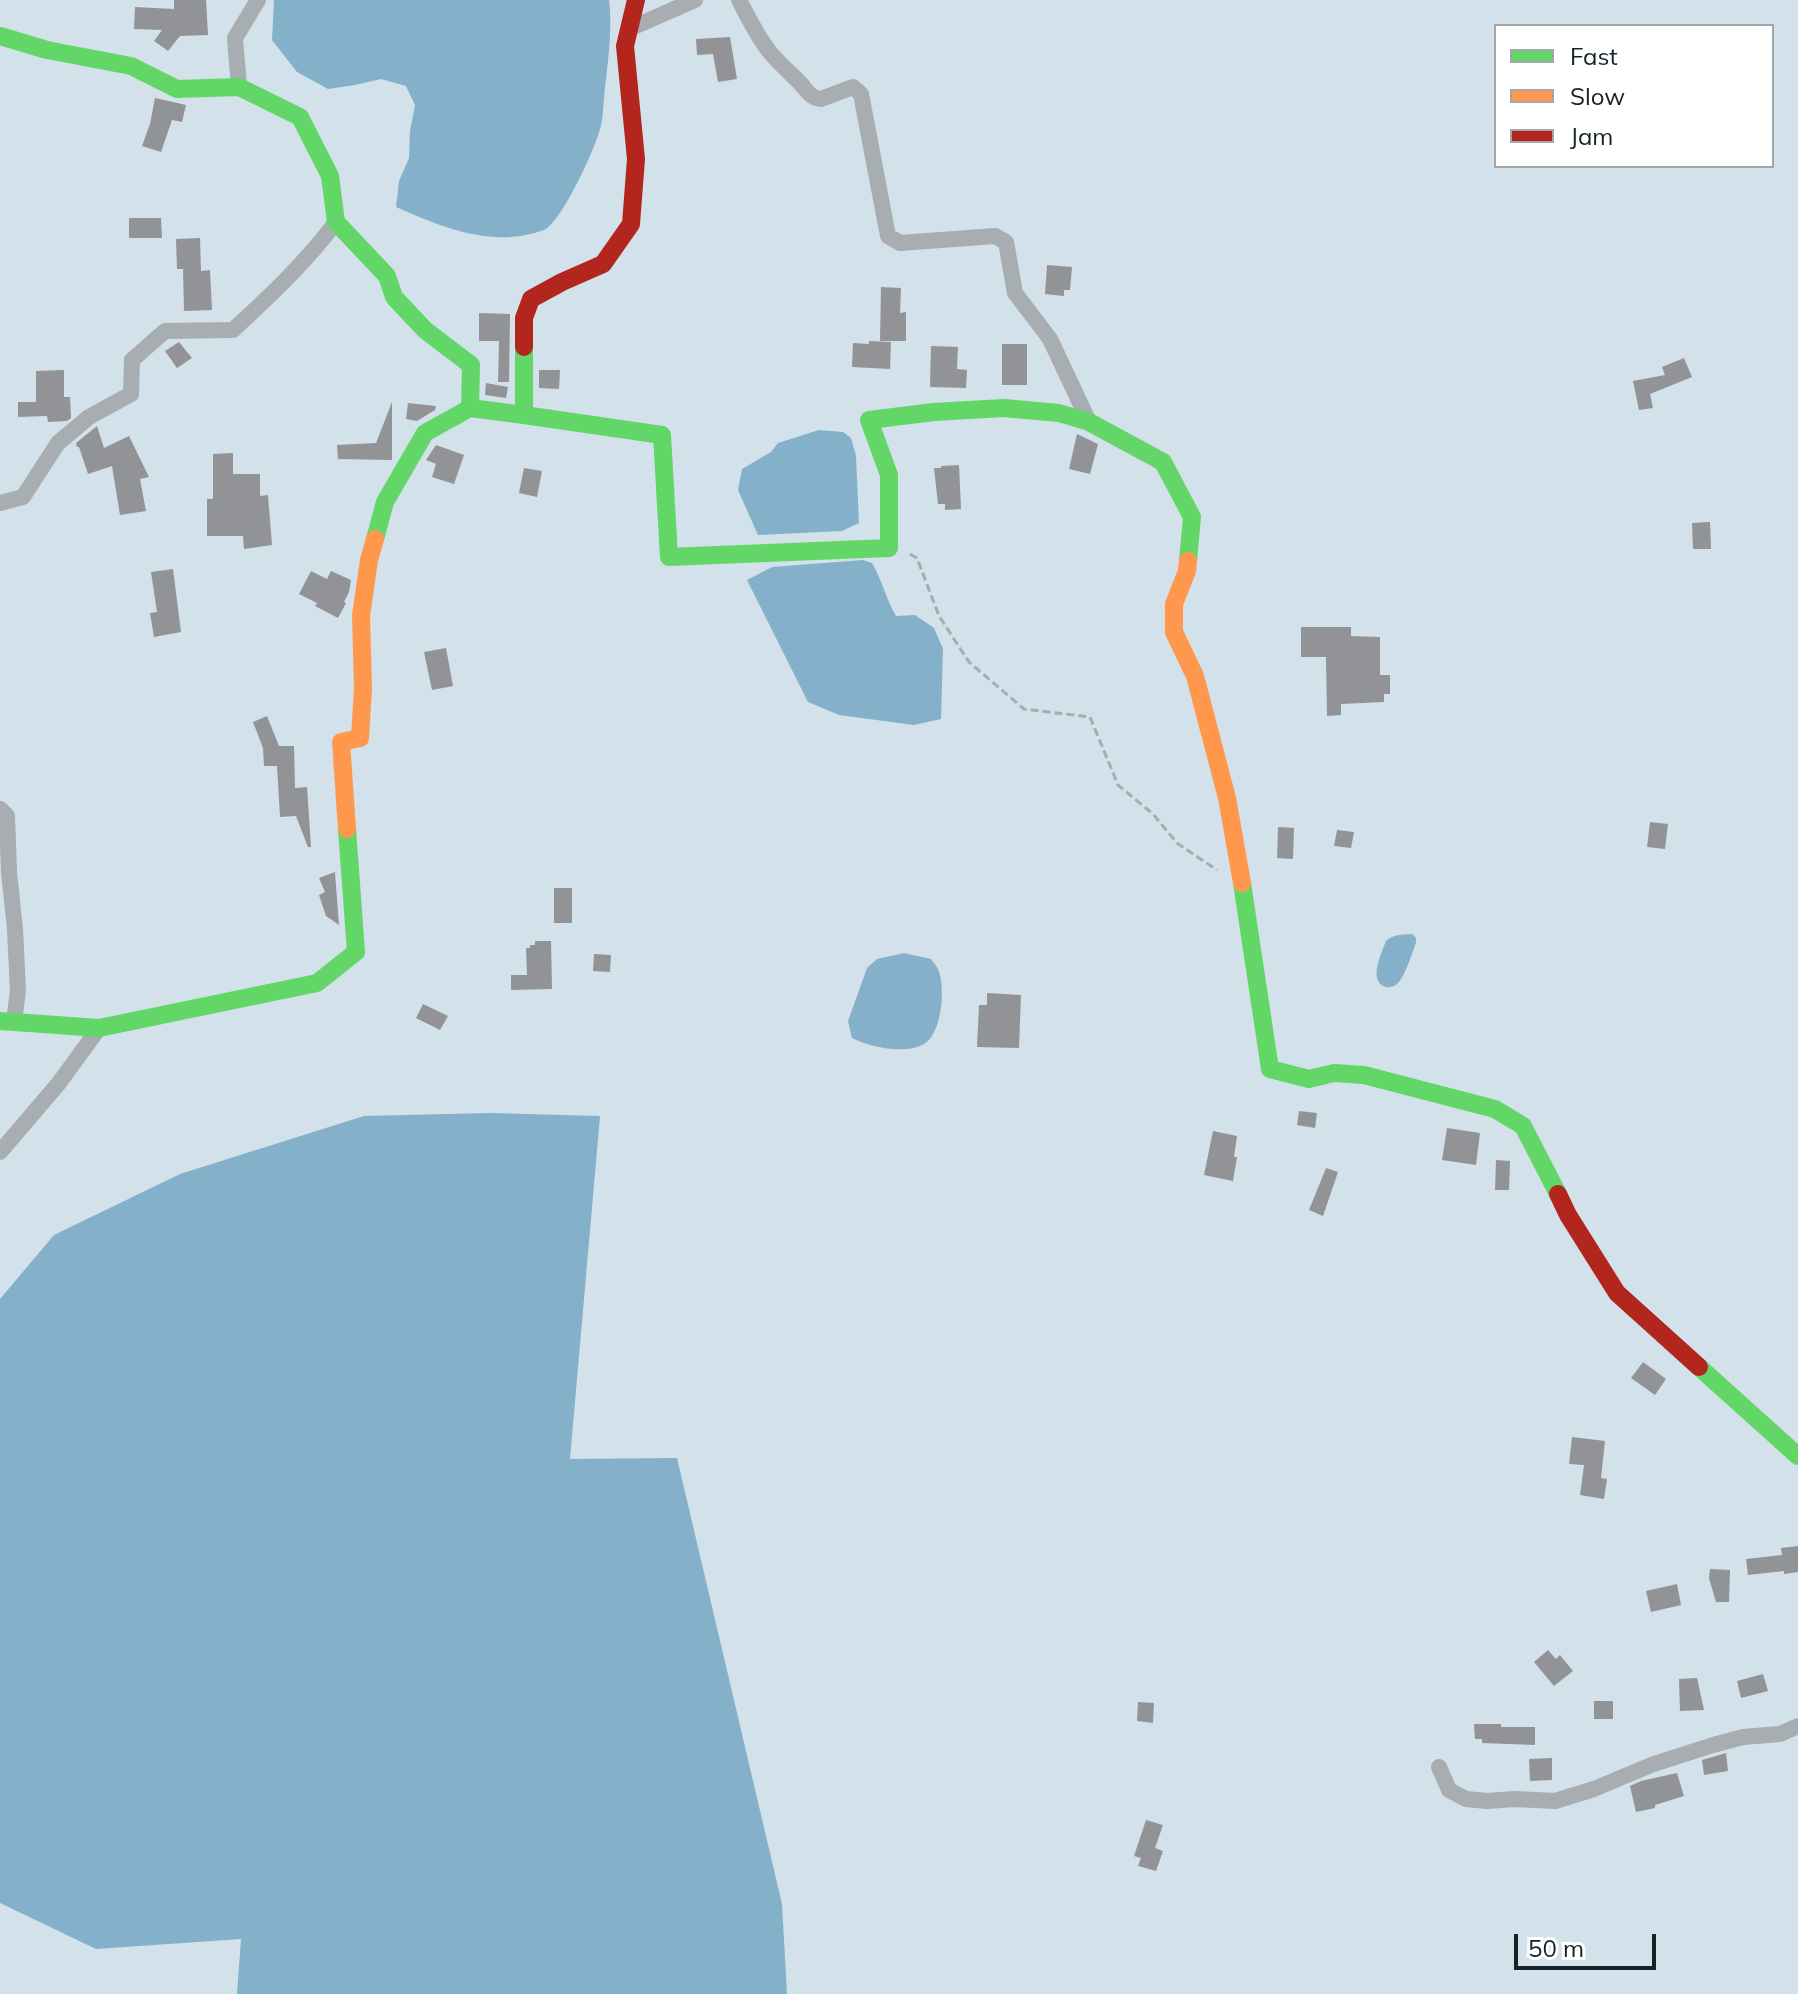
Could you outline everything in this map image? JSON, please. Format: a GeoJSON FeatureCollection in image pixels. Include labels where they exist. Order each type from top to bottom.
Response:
{"type":"FeatureCollection","features":[{"type":"Feature","properties":{"kind":"street"},"geometry":{"type":"LineString","coordinates":[[239,87],[235,38],[258,0]]}},
{"type":"Feature","properties":{"kind":"street"},"geometry":{"type":"LineString","coordinates":[[524,415],[524,318],[531,299],[603,264],[631,224],[636,159],[625,46],[636,0]]}},
{"type":"Feature","properties":{"kind":"street"},"geometry":{"type":"LineString","coordinates":[[629,29],[695,0]]}},
{"type":"Feature","properties":{"kind":"street"},"geometry":{"type":"LineString","coordinates":[[739,0],[770,52],[809,94],[821,99],[853,87],[861,94],[888,236],[900,243],[995,236],[1006,242],[1015,293],[1050,339],[1089,422]]}},
{"type":"Feature","properties":{"kind":"street"},"geometry":{"type":"LineString","coordinates":[[0,36],[47,50],[131,66],[177,89],[239,87],[300,117],[330,176],[336,222],[387,276],[394,297],[425,330],[471,365],[470,408]]}},
{"type":"Feature","properties":{"kind":"street"},"geometry":{"type":"LineString","coordinates":[[0,503],[23,497],[58,443],[89,417],[131,394],[132,360],[165,331],[233,330],[319,246],[336,222]]}},
{"type":"Feature","properties":{"kind":"street"},"geometry":{"type":"LineString","coordinates":[[0,809],[7,816],[18,991],[7,1021],[99,1028],[317,983],[356,952],[341,742],[360,738],[363,688],[361,616],[369,560],[385,502],[425,433],[470,408],[662,435],[669,557],[889,548],[889,475],[869,420],[1004,408],[1059,413],[1089,422],[1163,462],[1192,517],[1187,571],[1174,604],[1174,632],[1195,676],[1227,798],[1270,1069],[1309,1079],[1334,1073],[1364,1075],[1495,1109],[1523,1126],[1568,1215],[1617,1293],[1798,1456]]}},
{"type":"Feature","properties":{"kind":"street"},"geometry":{"type":"LineString","coordinates":[[0,1152],[59,1083],[99,1028]]}},
{"type":"Feature","properties":{"kind":"street"},"geometry":{"type":"LineString","coordinates":[[1439,1767],[1449,1790],[1466,1799],[1555,1801],[1713,1745],[1743,1737],[1780,1734],[1798,1726]]}},
{"type":"Feature","properties":{"kind":"path"},"geometry":{"type":"LineString","coordinates":[[889,548],[903,550],[917,558],[939,616],[969,662],[1024,709],[1090,717],[1118,785],[1153,814],[1177,843],[1217,870]]}},
{"type":"Feature","properties":{"kind":"water"},"geometry":{"type":"Polygon","coordinates":[[[274,0],[609,0],[610,36],[601,125],[585,168],[559,214],[544,230],[506,237],[468,233],[396,207],[399,181],[409,158],[415,105],[406,86],[381,79],[328,89],[297,72],[272,40],[274,0]]]}},
{"type":"Feature","properties":{"kind":"water"},"geometry":{"type":"Polygon","coordinates":[[[819,430],[843,432],[851,438],[856,456],[859,523],[842,531],[758,535],[738,490],[742,469],[771,452],[778,443],[819,430]]]}},
{"type":"Feature","properties":{"kind":"water"},"geometry":{"type":"Polygon","coordinates":[[[863,560],[872,563],[896,616],[915,615],[934,628],[943,649],[941,719],[914,725],[839,715],[808,702],[747,580],[772,567],[863,560]]]}},
{"type":"Feature","properties":{"kind":"water"},"geometry":{"type":"Polygon","coordinates":[[[1412,934],[1416,943],[1400,981],[1391,987],[1380,984],[1377,966],[1386,941],[1395,936],[1412,934]]]}},
{"type":"Feature","properties":{"kind":"water"},"geometry":{"type":"Polygon","coordinates":[[[904,953],[931,959],[938,969],[942,998],[935,1031],[924,1044],[907,1049],[878,1047],[852,1038],[848,1021],[867,968],[877,959],[904,953]]]}},
{"type":"Feature","properties":{"kind":"water"},"geometry":{"type":"Polygon","coordinates":[[[490,1113],[600,1116],[570,1459],[677,1458],[782,1904],[787,1994],[237,1994],[241,1939],[96,1949],[0,1903],[0,1299],[54,1235],[180,1174],[364,1116],[490,1113]]]}},
{"type":"Feature","properties":{"kind":"building"},"geometry":{"type":"Polygon","coordinates":[[[174,0],[206,0],[208,35],[180,36],[168,51],[154,41],[162,30],[134,29],[135,7],[174,9],[174,0]]]}},
{"type":"Feature","properties":{"kind":"building"},"geometry":{"type":"Polygon","coordinates":[[[730,37],[737,79],[718,82],[713,54],[697,55],[696,39],[730,37]]]}},
{"type":"Feature","properties":{"kind":"building"},"geometry":{"type":"Polygon","coordinates":[[[155,98],[186,105],[182,122],[172,120],[161,152],[142,146],[155,98]]]}},
{"type":"Feature","properties":{"kind":"building"},"geometry":{"type":"Polygon","coordinates":[[[129,218],[161,218],[162,238],[129,238],[129,218]]]}},
{"type":"Feature","properties":{"kind":"building"},"geometry":{"type":"Polygon","coordinates":[[[200,238],[201,271],[210,270],[212,310],[184,311],[183,269],[177,269],[176,239],[200,238]]]}},
{"type":"Feature","properties":{"kind":"building"},"geometry":{"type":"Polygon","coordinates":[[[1047,265],[1072,267],[1070,290],[1064,290],[1064,296],[1045,294],[1047,265]]]}},
{"type":"Feature","properties":{"kind":"building"},"geometry":{"type":"Polygon","coordinates":[[[881,287],[901,288],[900,313],[906,312],[906,341],[880,341],[881,287]]]}},
{"type":"Feature","properties":{"kind":"building"},"geometry":{"type":"Polygon","coordinates":[[[479,313],[510,314],[509,382],[498,382],[499,341],[479,341],[479,313]]]}},
{"type":"Feature","properties":{"kind":"building"},"geometry":{"type":"Polygon","coordinates":[[[869,341],[891,342],[890,369],[852,367],[853,343],[869,344],[869,341]]]}},
{"type":"Feature","properties":{"kind":"building"},"geometry":{"type":"Polygon","coordinates":[[[179,342],[192,358],[177,368],[165,351],[179,342]]]}},
{"type":"Feature","properties":{"kind":"building"},"geometry":{"type":"Polygon","coordinates":[[[1002,344],[1027,344],[1027,385],[1002,385],[1002,344]]]}},
{"type":"Feature","properties":{"kind":"building"},"geometry":{"type":"Polygon","coordinates":[[[931,346],[958,347],[957,369],[967,370],[966,388],[930,387],[931,346]]]}},
{"type":"Feature","properties":{"kind":"building"},"geometry":{"type":"Polygon","coordinates":[[[1684,358],[1692,377],[1650,394],[1653,408],[1639,410],[1633,381],[1665,375],[1662,367],[1684,358]]]}},
{"type":"Feature","properties":{"kind":"building"},"geometry":{"type":"Polygon","coordinates":[[[64,370],[64,397],[70,397],[71,418],[48,422],[47,416],[18,417],[18,402],[36,402],[36,371],[64,370]]]}},
{"type":"Feature","properties":{"kind":"building"},"geometry":{"type":"Polygon","coordinates":[[[539,370],[560,370],[559,389],[539,388],[539,370]]]}},
{"type":"Feature","properties":{"kind":"building"},"geometry":{"type":"Polygon","coordinates":[[[486,383],[508,387],[506,398],[485,395],[486,383]]]}},
{"type":"Feature","properties":{"kind":"building"},"geometry":{"type":"Polygon","coordinates":[[[392,402],[392,460],[338,459],[337,445],[376,443],[392,402]]]}},
{"type":"Feature","properties":{"kind":"building"},"geometry":{"type":"Polygon","coordinates":[[[408,403],[436,406],[435,410],[417,421],[406,419],[408,403]]]}},
{"type":"Feature","properties":{"kind":"building"},"geometry":{"type":"Polygon","coordinates":[[[97,426],[104,448],[129,436],[149,477],[140,479],[146,511],[120,515],[112,466],[88,474],[76,443],[97,426]]]}},
{"type":"Feature","properties":{"kind":"building"},"geometry":{"type":"Polygon","coordinates":[[[1077,434],[1098,444],[1090,474],[1069,469],[1077,434]]]}},
{"type":"Feature","properties":{"kind":"building"},"geometry":{"type":"Polygon","coordinates":[[[436,445],[464,455],[454,484],[432,477],[436,464],[426,460],[436,445]]]}},
{"type":"Feature","properties":{"kind":"building"},"geometry":{"type":"Polygon","coordinates":[[[233,453],[233,474],[260,474],[260,496],[268,495],[272,545],[244,549],[243,536],[207,536],[207,499],[213,499],[213,454],[233,453]]]}},
{"type":"Feature","properties":{"kind":"building"},"geometry":{"type":"Polygon","coordinates":[[[959,465],[961,509],[945,510],[945,504],[938,504],[934,468],[959,465]]]}},
{"type":"Feature","properties":{"kind":"building"},"geometry":{"type":"Polygon","coordinates":[[[524,468],[542,471],[537,497],[519,493],[524,468]]]}},
{"type":"Feature","properties":{"kind":"building"},"geometry":{"type":"Polygon","coordinates":[[[1710,522],[1711,549],[1693,549],[1692,523],[1710,522]]]}},
{"type":"Feature","properties":{"kind":"building"},"geometry":{"type":"Polygon","coordinates":[[[173,569],[181,632],[154,637],[150,613],[157,612],[151,572],[173,569]]]}},
{"type":"Feature","properties":{"kind":"building"},"geometry":{"type":"Polygon","coordinates":[[[311,571],[327,579],[331,571],[351,580],[346,603],[338,618],[299,594],[311,571]]]}},
{"type":"Feature","properties":{"kind":"building"},"geometry":{"type":"Polygon","coordinates":[[[1301,627],[1351,627],[1351,636],[1380,637],[1380,675],[1390,675],[1390,694],[1384,694],[1384,702],[1341,704],[1341,715],[1327,716],[1326,657],[1301,657],[1301,627]]]}},
{"type":"Feature","properties":{"kind":"building"},"geometry":{"type":"Polygon","coordinates":[[[446,648],[453,686],[432,690],[424,652],[446,648]]]}},
{"type":"Feature","properties":{"kind":"building"},"geometry":{"type":"Polygon","coordinates":[[[267,716],[279,746],[294,746],[295,788],[307,787],[311,847],[308,847],[296,816],[280,817],[277,766],[264,766],[263,748],[253,722],[267,716]]]}},
{"type":"Feature","properties":{"kind":"building"},"geometry":{"type":"Polygon","coordinates":[[[1650,822],[1668,824],[1665,849],[1647,847],[1650,822]]]}},
{"type":"Feature","properties":{"kind":"building"},"geometry":{"type":"Polygon","coordinates":[[[1278,827],[1294,828],[1293,859],[1277,858],[1278,827]]]}},
{"type":"Feature","properties":{"kind":"building"},"geometry":{"type":"Polygon","coordinates":[[[1337,830],[1354,832],[1351,848],[1334,846],[1337,830]]]}},
{"type":"Feature","properties":{"kind":"building"},"geometry":{"type":"Polygon","coordinates":[[[335,872],[339,925],[326,916],[319,895],[325,892],[319,878],[335,872]]]}},
{"type":"Feature","properties":{"kind":"building"},"geometry":{"type":"Polygon","coordinates":[[[554,888],[572,888],[572,923],[554,923],[554,888]]]}},
{"type":"Feature","properties":{"kind":"building"},"geometry":{"type":"Polygon","coordinates":[[[535,941],[551,941],[552,989],[511,990],[511,975],[527,975],[526,948],[535,945],[535,941]]]}},
{"type":"Feature","properties":{"kind":"building"},"geometry":{"type":"Polygon","coordinates":[[[594,954],[611,955],[610,972],[593,971],[594,954]]]}},
{"type":"Feature","properties":{"kind":"building"},"geometry":{"type":"Polygon","coordinates":[[[987,993],[1021,995],[1019,1048],[977,1047],[979,1005],[987,1005],[987,993]]]}},
{"type":"Feature","properties":{"kind":"building"},"geometry":{"type":"Polygon","coordinates":[[[423,1004],[448,1016],[440,1030],[416,1018],[423,1004]]]}},
{"type":"Feature","properties":{"kind":"building"},"geometry":{"type":"Polygon","coordinates":[[[1299,1111],[1317,1113],[1315,1128],[1297,1125],[1299,1111]]]}},
{"type":"Feature","properties":{"kind":"building"},"geometry":{"type":"Polygon","coordinates":[[[1447,1128],[1480,1133],[1476,1165],[1442,1160],[1447,1128]]]}},
{"type":"Feature","properties":{"kind":"building"},"geometry":{"type":"Polygon","coordinates":[[[1213,1131],[1237,1136],[1233,1181],[1204,1175],[1213,1131]]]}},
{"type":"Feature","properties":{"kind":"building"},"geometry":{"type":"Polygon","coordinates":[[[1496,1160],[1510,1161],[1509,1190],[1495,1190],[1496,1160]]]}},
{"type":"Feature","properties":{"kind":"building"},"geometry":{"type":"Polygon","coordinates":[[[1326,1168],[1338,1172],[1323,1216],[1309,1210],[1326,1168]]]}},
{"type":"Feature","properties":{"kind":"building"},"geometry":{"type":"Polygon","coordinates":[[[1643,1362],[1666,1379],[1655,1395],[1631,1378],[1643,1362]]]}},
{"type":"Feature","properties":{"kind":"building"},"geometry":{"type":"Polygon","coordinates":[[[1572,1437],[1605,1441],[1601,1478],[1607,1479],[1604,1499],[1580,1495],[1584,1465],[1569,1464],[1572,1437]]]}},
{"type":"Feature","properties":{"kind":"building"},"geometry":{"type":"Polygon","coordinates":[[[1798,1546],[1798,1572],[1748,1575],[1746,1559],[1782,1555],[1781,1548],[1798,1546]]]}},
{"type":"Feature","properties":{"kind":"building"},"geometry":{"type":"Polygon","coordinates":[[[1710,1569],[1730,1570],[1729,1602],[1716,1602],[1709,1578],[1710,1569]]]}},
{"type":"Feature","properties":{"kind":"building"},"geometry":{"type":"Polygon","coordinates":[[[1677,1584],[1681,1605],[1651,1612],[1646,1591],[1677,1584]]]}},
{"type":"Feature","properties":{"kind":"building"},"geometry":{"type":"Polygon","coordinates":[[[1548,1650],[1556,1659],[1560,1655],[1573,1671],[1554,1686],[1534,1662],[1548,1650]]]}},
{"type":"Feature","properties":{"kind":"building"},"geometry":{"type":"Polygon","coordinates":[[[1763,1674],[1768,1691],[1741,1698],[1737,1681],[1763,1674]]]}},
{"type":"Feature","properties":{"kind":"building"},"geometry":{"type":"Polygon","coordinates":[[[1697,1678],[1704,1710],[1680,1711],[1679,1679],[1697,1678]]]}},
{"type":"Feature","properties":{"kind":"building"},"geometry":{"type":"Polygon","coordinates":[[[1594,1701],[1613,1701],[1613,1719],[1594,1719],[1594,1701]]]}},
{"type":"Feature","properties":{"kind":"building"},"geometry":{"type":"Polygon","coordinates":[[[1138,1702],[1154,1703],[1153,1723],[1137,1721],[1138,1702]]]}},
{"type":"Feature","properties":{"kind":"building"},"geometry":{"type":"Polygon","coordinates":[[[1474,1724],[1535,1727],[1535,1745],[1482,1743],[1482,1739],[1475,1739],[1474,1724]]]}},
{"type":"Feature","properties":{"kind":"building"},"geometry":{"type":"Polygon","coordinates":[[[1726,1753],[1728,1771],[1704,1775],[1702,1760],[1726,1753]]]}},
{"type":"Feature","properties":{"kind":"building"},"geometry":{"type":"Polygon","coordinates":[[[1552,1758],[1552,1780],[1530,1781],[1529,1759],[1552,1758]]]}},
{"type":"Feature","properties":{"kind":"building"},"geometry":{"type":"Polygon","coordinates":[[[1677,1773],[1684,1796],[1636,1812],[1630,1786],[1677,1773]]]}},
{"type":"Feature","properties":{"kind":"building"},"geometry":{"type":"Polygon","coordinates":[[[1146,1820],[1163,1825],[1155,1848],[1163,1851],[1156,1871],[1138,1866],[1141,1858],[1134,1856],[1146,1820]]]}},
{"type":"Feature","properties":{"kind":"traffic: fast"},"geometry":{"type":"LineString","coordinates":[[0,36],[47,50],[131,66],[177,89],[239,87],[300,117],[330,176],[336,222],[387,276],[394,297],[425,330],[471,365],[470,408]]}},
{"type":"Feature","properties":{"kind":"traffic: fast"},"geometry":{"type":"LineString","coordinates":[[524,347],[524,415],[662,435],[669,557],[889,548],[889,475],[869,420],[1004,408],[1059,413],[1089,422],[1163,462],[1192,517],[1188,561]]}},
{"type":"Feature","properties":{"kind":"traffic: fast"},"geometry":{"type":"LineString","coordinates":[[375,539],[385,502],[425,433],[470,408],[524,415]]}},
{"type":"Feature","properties":{"kind":"traffic: fast"},"geometry":{"type":"LineString","coordinates":[[0,1021],[99,1028],[317,983],[356,952],[347,829]]}},
{"type":"Feature","properties":{"kind":"traffic: fast"},"geometry":{"type":"LineString","coordinates":[[1242,883],[1270,1069],[1309,1079],[1334,1073],[1364,1075],[1495,1109],[1523,1126],[1558,1194]]}},
{"type":"Feature","properties":{"kind":"traffic: fast"},"geometry":{"type":"LineString","coordinates":[[1699,1367],[1798,1456]]}},
{"type":"Feature","properties":{"kind":"traffic: slow"},"geometry":{"type":"LineString","coordinates":[[347,829],[341,742],[360,738],[363,688],[361,616],[375,539]]}},
{"type":"Feature","properties":{"kind":"traffic: slow"},"geometry":{"type":"LineString","coordinates":[[1188,561],[1174,604],[1174,632],[1195,676],[1227,798],[1242,883]]}},
{"type":"Feature","properties":{"kind":"traffic: jam"},"geometry":{"type":"LineString","coordinates":[[524,347],[524,318],[531,299],[603,264],[631,224],[636,159],[625,46],[636,0]]}},
{"type":"Feature","properties":{"kind":"traffic: jam"},"geometry":{"type":"LineString","coordinates":[[1558,1194],[1617,1293],[1699,1367]]}}]}
